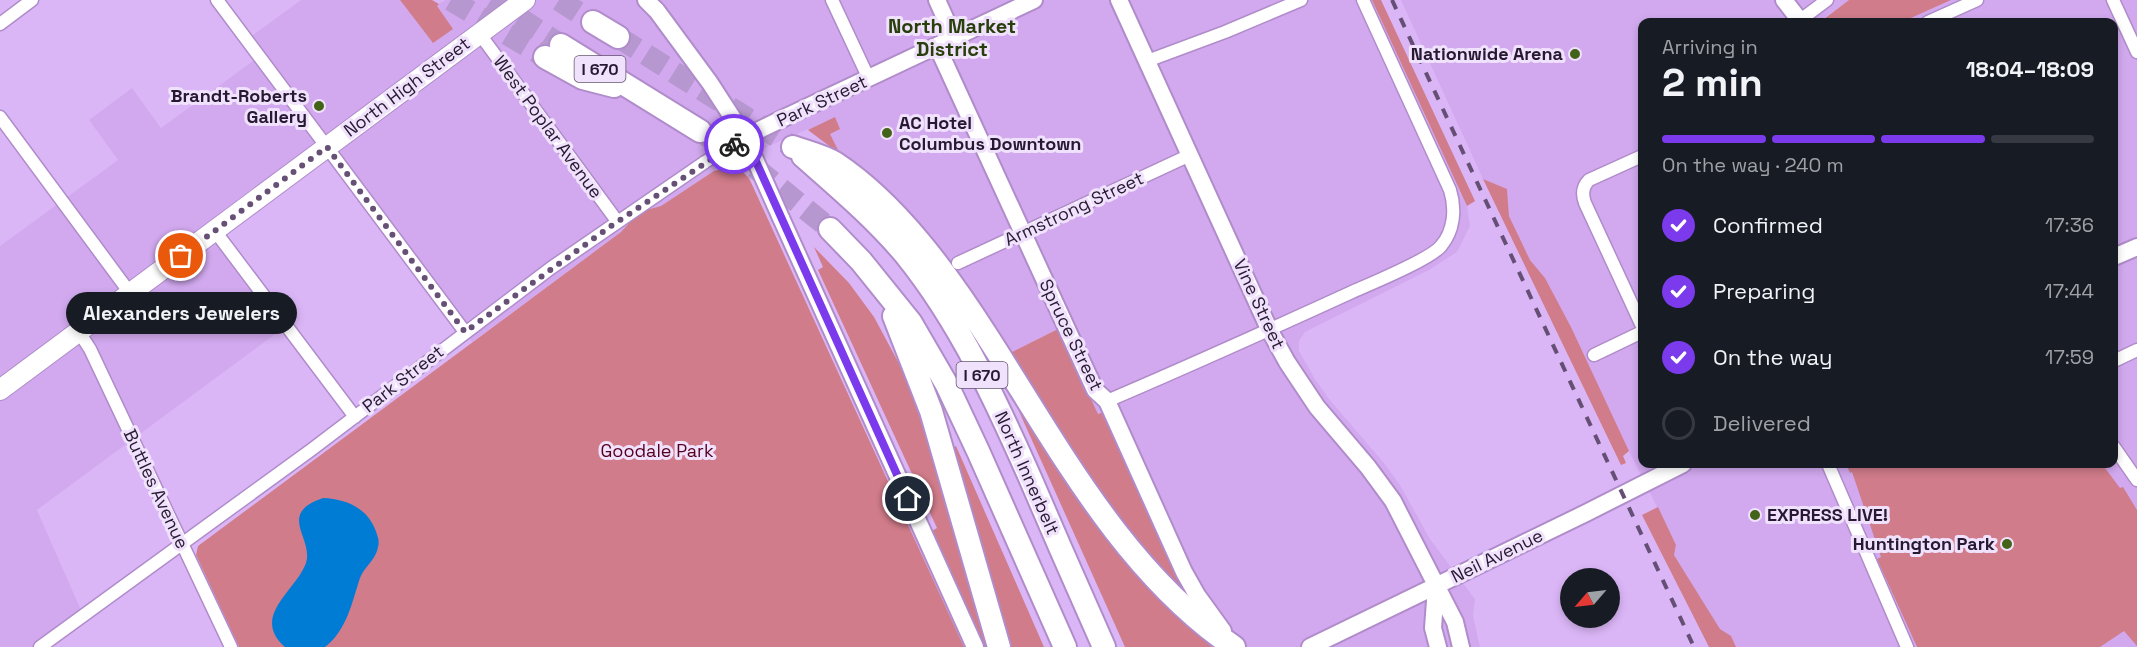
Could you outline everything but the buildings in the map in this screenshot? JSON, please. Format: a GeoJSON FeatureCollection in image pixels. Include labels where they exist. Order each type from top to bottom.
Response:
{"type":"FeatureCollection","features":[{"type":"Feature","properties":{"kind":"highway","name":"I 670"},"geometry":{"type":"LineString","coordinates":[[596,19],[618,35]]}},
{"type":"Feature","properties":{"kind":"highway","name":"I 670"},"geometry":{"type":"LineString","coordinates":[[553,51],[639,92],[700,131]]}},
{"type":"Feature","properties":{"kind":"highway","name":"North Innerbelt"},"geometry":{"type":"LineString","coordinates":[[1104,647],[1007,426],[964,340],[904,252],[855,202],[793,147],[834,162],[870,191],[908,229],[956,288],[1062,454],[1139,561],[1175,599],[1207,628],[1234,647]]}},
{"type":"Feature","properties":{"kind":"highway","name":"North Innerbelt"},"geometry":{"type":"LineString","coordinates":[[830,229],[881,284],[911,323],[947,385],[1065,647]]}},
{"type":"Feature","properties":{"kind":"highway"},"geometry":{"type":"LineString","coordinates":[[881,284],[931,411],[999,647]]}},
{"type":"Feature","properties":{"kind":"main road","name":"North High Street"},"geometry":{"type":"LineString","coordinates":[[0,390],[525,0]]}},
{"type":"Feature","properties":{"kind":"street"},"geometry":{"type":"LineString","coordinates":[[0,24],[32,0]]}},
{"type":"Feature","properties":{"kind":"street"},"geometry":{"type":"LineString","coordinates":[[217,0],[465,332]]}},
{"type":"Feature","properties":{"kind":"street"},"geometry":{"type":"LineString","coordinates":[[832,0],[869,79]]}},
{"type":"Feature","properties":{"kind":"street"},"geometry":{"type":"LineString","coordinates":[[937,0],[954,38]]}},
{"type":"Feature","properties":{"kind":"street","name":"Park Street"},"geometry":{"type":"LineString","coordinates":[[40,647],[355,417],[465,332],[617,221],[705,162],[745,137],[1034,0]]}},
{"type":"Feature","properties":{"kind":"street","name":"Vine Street"},"geometry":{"type":"LineString","coordinates":[[1119,0],[1270,331],[1287,362],[1317,407],[1368,467],[1393,501],[1455,622],[1461,647]]}},
{"type":"Feature","properties":{"kind":"street"},"geometry":{"type":"LineString","coordinates":[[1147,61],[1301,0]]}},
{"type":"Feature","properties":{"kind":"street"},"geometry":{"type":"LineString","coordinates":[[1107,401],[1270,331],[1433,254],[1441,247],[1452,221],[1453,200],[1363,0]]}},
{"type":"Feature","properties":{"kind":"street"},"geometry":{"type":"LineString","coordinates":[[1784,0],[1797,18]]}},
{"type":"Feature","properties":{"kind":"street"},"geometry":{"type":"LineString","coordinates":[[1805,18],[1827,0]]}},
{"type":"Feature","properties":{"kind":"street"},"geometry":{"type":"LineString","coordinates":[[1937,18],[1977,0]]}},
{"type":"Feature","properties":{"kind":"street"},"geometry":{"type":"LineString","coordinates":[[2113,0],[2137,52]]}},
{"type":"Feature","properties":{"kind":"street"},"geometry":{"type":"LineString","coordinates":[[651,5],[716,92],[745,137],[975,647]]}},
{"type":"Feature","properties":{"kind":"street","name":"West Poplar Avenue"},"geometry":{"type":"LineString","coordinates":[[479,33],[617,221]]}},
{"type":"Feature","properties":{"kind":"street","name":"Spruce Street"},"geometry":{"type":"LineString","coordinates":[[937,46],[1095,390],[1107,401],[1184,572],[1234,647]]}},
{"type":"Feature","properties":{"kind":"street"},"geometry":{"type":"LineString","coordinates":[[0,117],[130,293]]}},
{"type":"Feature","properties":{"kind":"street","name":"Armstrong Street"},"geometry":{"type":"LineString","coordinates":[[958,263],[1190,155]]}},
{"type":"Feature","properties":{"kind":"street"},"geometry":{"type":"LineString","coordinates":[[1638,158],[1589,180],[1584,186],[1583,194],[1585,203],[1638,317]]}},
{"type":"Feature","properties":{"kind":"street"},"geometry":{"type":"LineString","coordinates":[[215,231],[355,417]]}},
{"type":"Feature","properties":{"kind":"street"},"geometry":{"type":"LineString","coordinates":[[2118,255],[2137,247]]}},
{"type":"Feature","properties":{"kind":"street","name":"Buttles Avenue"},"geometry":{"type":"LineString","coordinates":[[79,332],[90,349],[231,647]]}},
{"type":"Feature","properties":{"kind":"street"},"geometry":{"type":"LineString","coordinates":[[1594,355],[1638,334]]}},
{"type":"Feature","properties":{"kind":"street"},"geometry":{"type":"LineString","coordinates":[[2118,359],[2137,350]]}},
{"type":"Feature","properties":{"kind":"street"},"geometry":{"type":"LineString","coordinates":[[2118,453],[2137,480]]}},
{"type":"Feature","properties":{"kind":"street","name":"Neil Avenue"},"geometry":{"type":"LineString","coordinates":[[1310,647],[1675,468]]}},
{"type":"Feature","properties":{"kind":"street"},"geometry":{"type":"LineString","coordinates":[[1830,468],[1907,647]]}},
{"type":"Feature","properties":{"kind":"street"},"geometry":{"type":"LineString","coordinates":[[1436,586],[1433,628],[1438,647]]}},
{"type":"Feature","properties":{"kind":"shaded area"},"geometry":{"type":"Polygon","coordinates":[[[301,0],[400,0],[433,43],[436,6],[445,0],[1372,0],[1467,206],[1470,226],[1457,252],[1429,270],[1305,332],[1299,341],[1299,351],[1329,399],[1400,485],[1430,539],[1475,599],[1473,616],[1480,647],[1211,647],[1182,595],[1104,412],[1098,414],[1058,329],[1008,354],[952,265],[919,224],[882,186],[808,129],[721,167],[661,206],[639,212],[621,232],[472,342],[325,144],[216,228],[289,324],[37,510],[84,617],[45,647],[0,647],[0,246],[118,160],[89,120],[132,88],[161,128],[261,55],[249,38],[301,0]]]}},
{"type":"Feature","properties":{"kind":"shaded area"},"geometry":{"type":"Polygon","coordinates":[[[1401,0],[1849,0],[1824,18],[1638,18],[1638,468],[2118,468],[2118,18],[1911,18],[1951,0],[2137,0],[2137,647],[1736,647],[1730,636],[1720,629],[1674,555],[1676,545],[1629,451],[1571,327],[1545,278],[1530,260],[1509,216],[1507,190],[1483,179],[1401,0]]]}},
{"type":"Feature","properties":{"kind":"green space"},"geometry":{"type":"Polygon","coordinates":[[[400,0],[432,0],[439,4],[437,6],[453,29],[433,43],[400,0]]]}},
{"type":"Feature","properties":{"kind":"green space"},"geometry":{"type":"Polygon","coordinates":[[[1372,0],[1381,0],[1475,201],[1467,206],[1372,0]]]}},
{"type":"Feature","properties":{"kind":"green space"},"geometry":{"type":"Polygon","coordinates":[[[1849,0],[1951,0],[1911,18],[1825,18],[1849,0]]]}},
{"type":"Feature","properties":{"kind":"green space"},"geometry":{"type":"Polygon","coordinates":[[[835,117],[840,129],[830,134],[840,154],[808,130],[835,117]]]}},
{"type":"Feature","properties":{"kind":"green space","name":"Goodale Park"},"geometry":{"type":"Polygon","coordinates":[[[732,166],[740,169],[749,178],[964,647],[239,647],[196,555],[198,546],[621,232],[639,212],[661,206],[714,171],[732,166]]]}},
{"type":"Feature","properties":{"kind":"green space"},"geometry":{"type":"Polygon","coordinates":[[[1483,179],[1507,189],[1509,216],[1530,260],[1545,278],[1571,327],[1629,451],[1623,456],[1626,463],[1621,465],[1483,179]]]}},
{"type":"Feature","properties":{"kind":"green space"},"geometry":{"type":"Polygon","coordinates":[[[814,247],[849,283],[874,317],[903,371],[927,437],[987,647],[982,647],[928,533],[937,528],[818,270],[823,267],[814,247]]]}},
{"type":"Feature","properties":{"kind":"green space"},"geometry":{"type":"Polygon","coordinates":[[[1058,329],[1098,414],[1104,412],[1184,589],[1182,595],[1118,521],[1008,354],[1058,329]]]}},
{"type":"Feature","properties":{"kind":"green space"},"geometry":{"type":"Polygon","coordinates":[[[1013,398],[1205,637],[1211,647],[1125,647],[1013,398]]]}},
{"type":"Feature","properties":{"kind":"green space"},"geometry":{"type":"Polygon","coordinates":[[[956,446],[1044,647],[1008,647],[952,449],[956,446]]]}},
{"type":"Feature","properties":{"kind":"green space","name":"Huntington Park"},"geometry":{"type":"Polygon","coordinates":[[[1848,468],[2105,468],[2120,488],[2123,487],[2137,510],[2137,646],[2124,631],[2100,647],[1917,647],[1877,559],[1881,557],[1852,472],[1850,473],[1848,468]]]}},
{"type":"Feature","properties":{"kind":"green space"},"geometry":{"type":"Polygon","coordinates":[[[1658,507],[1676,545],[1674,555],[1720,629],[1731,636],[1736,647],[1709,647],[1642,515],[1658,507]]]}},
{"type":"Feature","properties":{"kind":"water"},"geometry":{"type":"Polygon","coordinates":[[[323,498],[347,502],[366,515],[375,529],[378,547],[375,556],[360,578],[344,624],[332,640],[325,647],[285,647],[275,636],[272,625],[274,614],[306,563],[307,554],[299,519],[302,511],[309,504],[323,498]]]}},
{"type":"Feature","properties":{"kind":"tunnel"},"geometry":{"type":"LineString","coordinates":[[451,0],[545,57]]}},
{"type":"Feature","properties":{"kind":"tunnel"},"geometry":{"type":"LineString","coordinates":[[491,0],[561,45]]}},
{"type":"Feature","properties":{"kind":"tunnel"},"geometry":{"type":"LineString","coordinates":[[559,0],[593,22]]}},
{"type":"Feature","properties":{"kind":"tunnel"},"geometry":{"type":"LineString","coordinates":[[618,37],[793,147]]}},
{"type":"Feature","properties":{"kind":"tunnel"},"geometry":{"type":"LineString","coordinates":[[700,131],[753,166],[830,229]]}},
{"type":"Feature","properties":{"kind":"railway"},"geometry":{"type":"LineString","coordinates":[[1392,0],[1694,647]]}},
{"type":"Feature","properties":{"kind":"way so far"},"geometry":{"type":"LineString","coordinates":[[181,256],[327,147],[465,332],[611,226],[734,144]]}},
{"type":"Feature","properties":{"kind":"place","name":"Nationwide Arena"},"geometry":{"type":"Point","coordinates":[1575,54]}},
{"type":"Feature","properties":{"kind":"place","name":"Brandt-Roberts Gallery"},"geometry":{"type":"Point","coordinates":[319,106]}},
{"type":"Feature","properties":{"kind":"place","name":"AC Hotel Columbus Downtown"},"geometry":{"type":"Point","coordinates":[887,133]}},
{"type":"Feature","properties":{"kind":"place","name":"Alexanders Jewelers"},"geometry":{"type":"Point","coordinates":[181,256]}},
{"type":"Feature","properties":{"kind":"place","name":"EXPRESS LIVE!"},"geometry":{"type":"Point","coordinates":[1755,515]}},
{"type":"Feature","properties":{"kind":"place","name":"Huntington Park"},"geometry":{"type":"Point","coordinates":[2007,544]}},
{"type":"Feature","properties":{"kind":"district","name":"North Market District"},"geometry":{"type":"Point","coordinates":[952,38]}},
{"type":"Feature","properties":{"kind":"route"},"geometry":{"type":"LineString","coordinates":[[734,144],[745,137],[908,499]]}}]}
